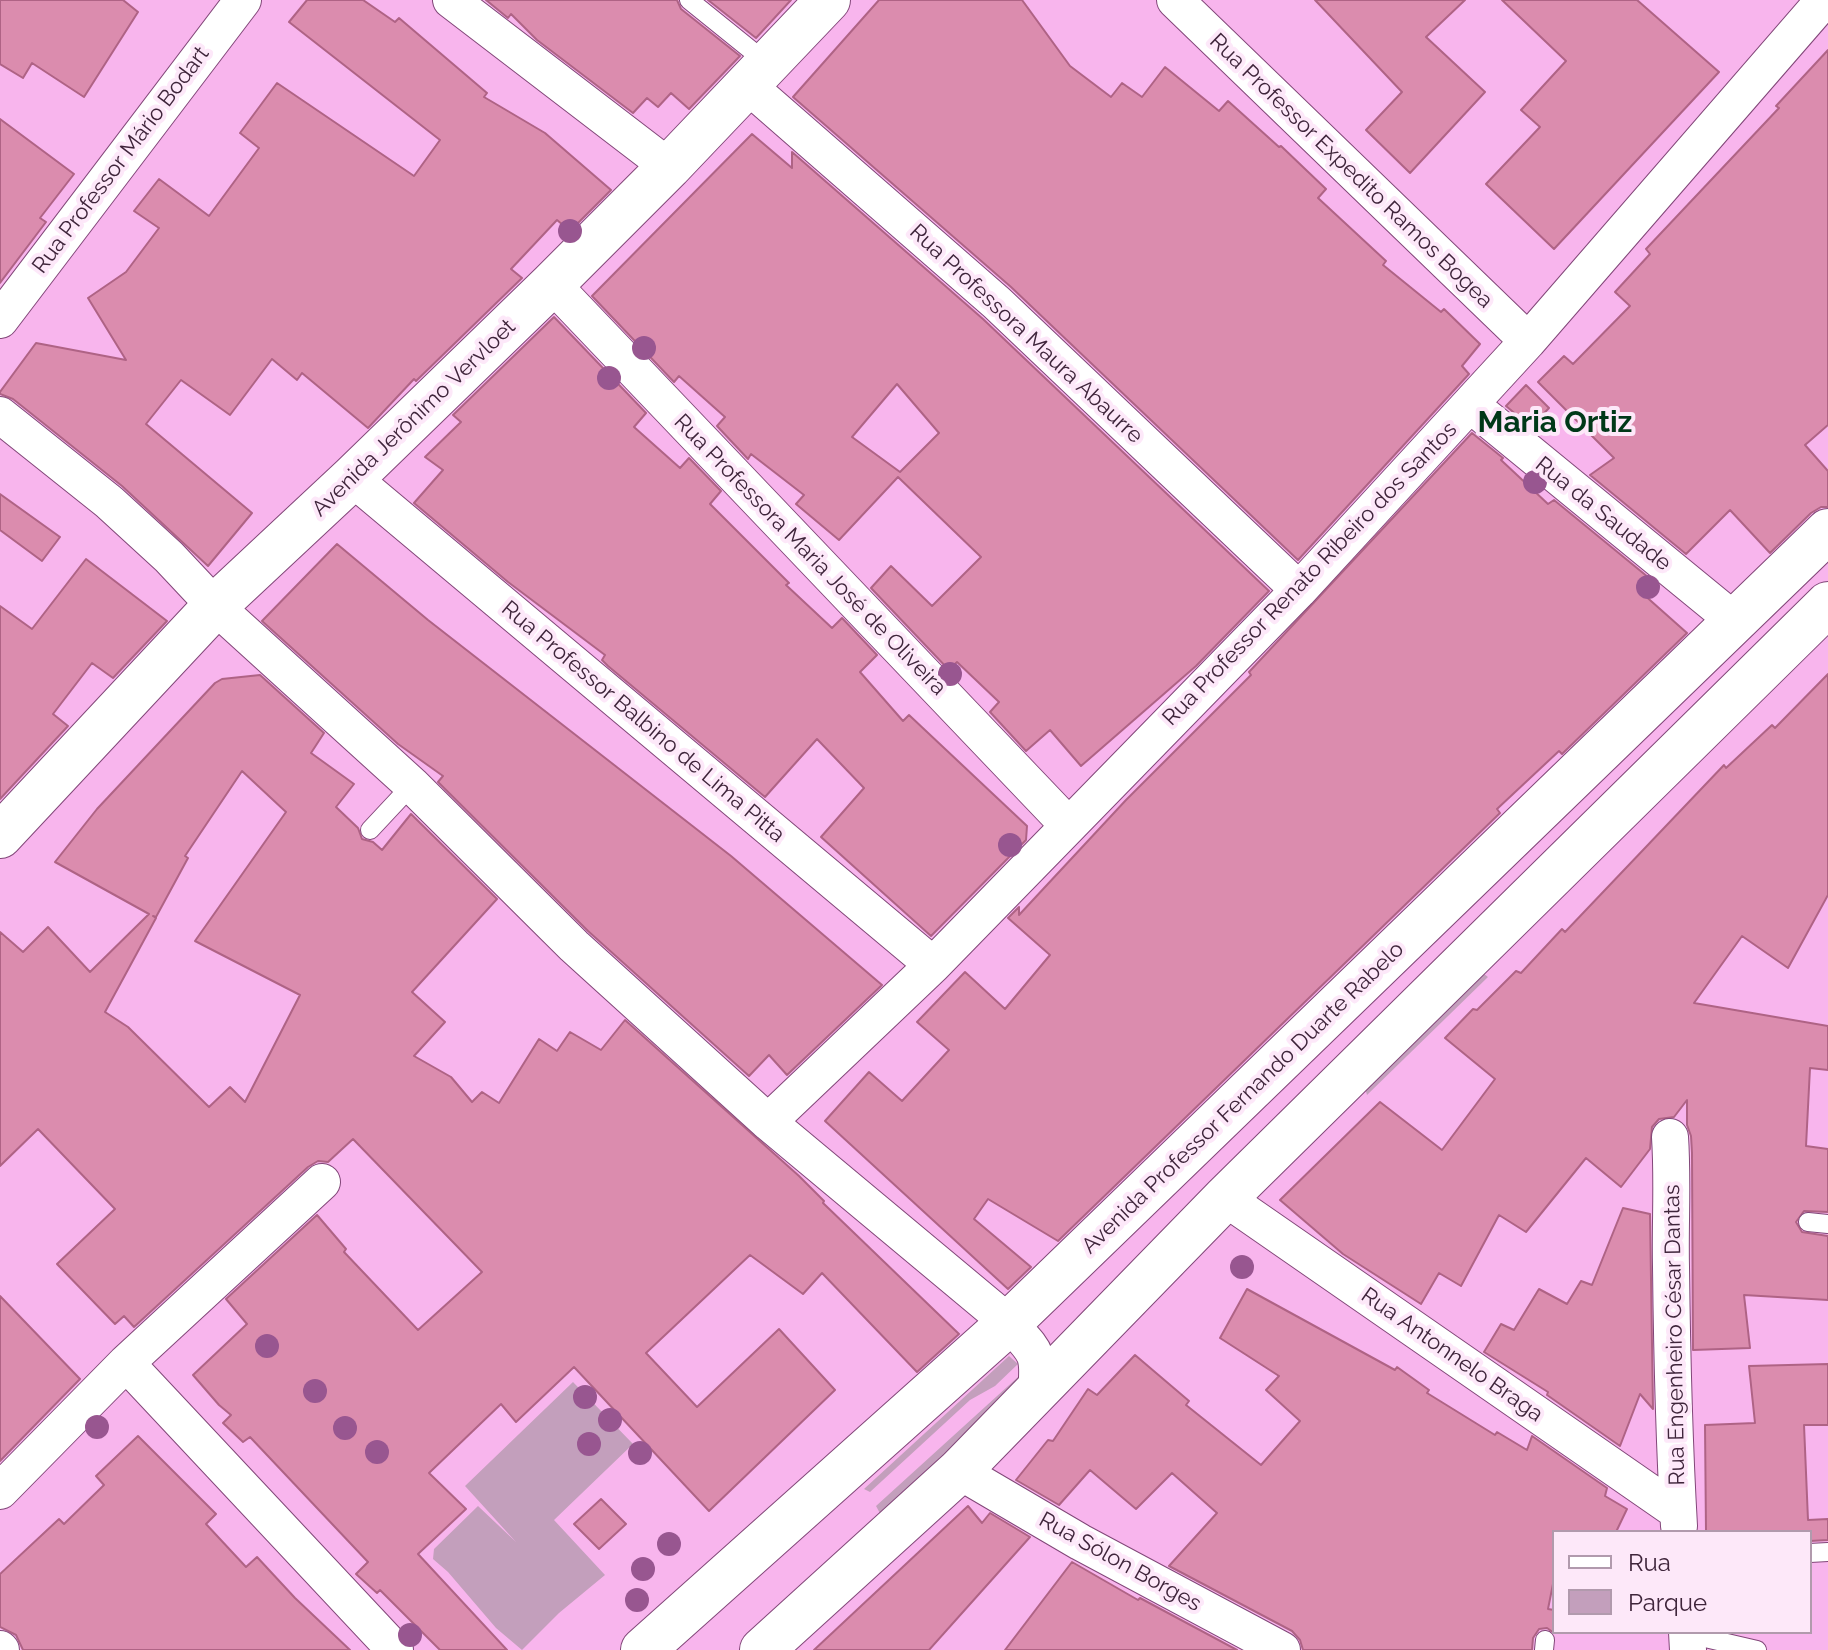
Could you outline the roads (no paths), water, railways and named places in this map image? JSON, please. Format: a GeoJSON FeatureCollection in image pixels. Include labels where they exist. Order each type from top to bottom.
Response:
{"type":"FeatureCollection","features":[{"type":"Feature","properties":{"kind":"street","name":"Rua Professor Mário Bodart"},"geometry":{"type":"LineString","coordinates":[[0,320],[243,0]]}},
{"type":"Feature","properties":{"kind":"street"},"geometry":{"type":"LineString","coordinates":[[451,0],[669,167]]}},
{"type":"Feature","properties":{"kind":"street","name":"Avenida Jerônimo Vervloet"},"geometry":{"type":"LineString","coordinates":[[0,836],[215,606],[552,284],[828,0]]}},
{"type":"Feature","properties":{"kind":"street","name":"Rua Professor Expedito Ramos Bogea"},"geometry":{"type":"LineString","coordinates":[[1175,0],[1528,341]]}},
{"type":"Feature","properties":{"kind":"street","name":"Rua Professor Renato Ribeiro dos Santos"},"geometry":{"type":"LineString","coordinates":[[768,1122],[933,965],[1299,590],[1528,341],[1824,0]]}},
{"type":"Feature","properties":{"kind":"street","name":"Rua Professora Maura Abaurre"},"geometry":{"type":"LineString","coordinates":[[756,73],[1299,590]]}},
{"type":"Feature","properties":{"kind":"street","name":"Rua Professora Maria José de Oliveira"},"geometry":{"type":"LineString","coordinates":[[552,284],[1068,825]]}},
{"type":"Feature","properties":{"kind":"street","name":"Rua da Saudade"},"geometry":{"type":"LineString","coordinates":[[1471,405],[1736,622]]}},
{"type":"Feature","properties":{"kind":"street"},"geometry":{"type":"LineString","coordinates":[[0,415],[109,502],[169,557],[215,606],[412,785],[574,946],[768,1122],[1009,1323],[1031,1348],[1039,1363],[1036,1391]]}},
{"type":"Feature","properties":{"kind":"street","name":"Rua Professor Balbino de Lima Pitta"},"geometry":{"type":"LineString","coordinates":[[352,478],[933,965]]}},
{"type":"Feature","properties":{"kind":"street","name":"Avenida Professor Fernando Duarte Rabelo"},"geometry":{"type":"LineString","coordinates":[[643,1650],[1009,1323],[1828,531]]}},
{"type":"Feature","properties":{"kind":"street"},"geometry":{"type":"LineString","coordinates":[[762,1650],[959,1471],[1225,1198],[1828,604]]}},
{"type":"Feature","properties":{"kind":"street","name":"Rua Engenheiro César Dantas"},"geometry":{"type":"LineString","coordinates":[[1670,1137],[1673,1190],[1673,1412],[1679,1522]]}},
{"type":"Feature","properties":{"kind":"street"},"geometry":{"type":"LineString","coordinates":[[0,1491],[126,1363],[322,1182]]}},
{"type":"Feature","properties":{"kind":"street","name":"Rua Antonnelo Braga"},"geometry":{"type":"LineString","coordinates":[[1225,1198],[1679,1522]]}},
{"type":"Feature","properties":{"kind":"street"},"geometry":{"type":"LineString","coordinates":[[126,1363],[395,1650]]}},
{"type":"Feature","properties":{"kind":"street","name":"Rua Sólon Borges"},"geometry":{"type":"LineString","coordinates":[[959,1471],[1080,1542],[1282,1650]]}},
{"type":"Feature","properties":{"kind":"lane"},"geometry":{"type":"LineString","coordinates":[[689,0],[756,73]]}},
{"type":"Feature","properties":{"kind":"lane"},"geometry":{"type":"LineString","coordinates":[[370,830],[412,785]]}},
{"type":"Feature","properties":{"kind":"lane"},"geometry":{"type":"LineString","coordinates":[[1808,1222],[1828,1224]]}},
{"type":"Feature","properties":{"kind":"lane"},"geometry":{"type":"LineString","coordinates":[[1688,1639],[1757,1650]]}},
{"type":"Feature","properties":{"kind":"district","name":"Maria Ortiz"},"geometry":{"type":"Point","coordinates":[1555,423]}}]}
